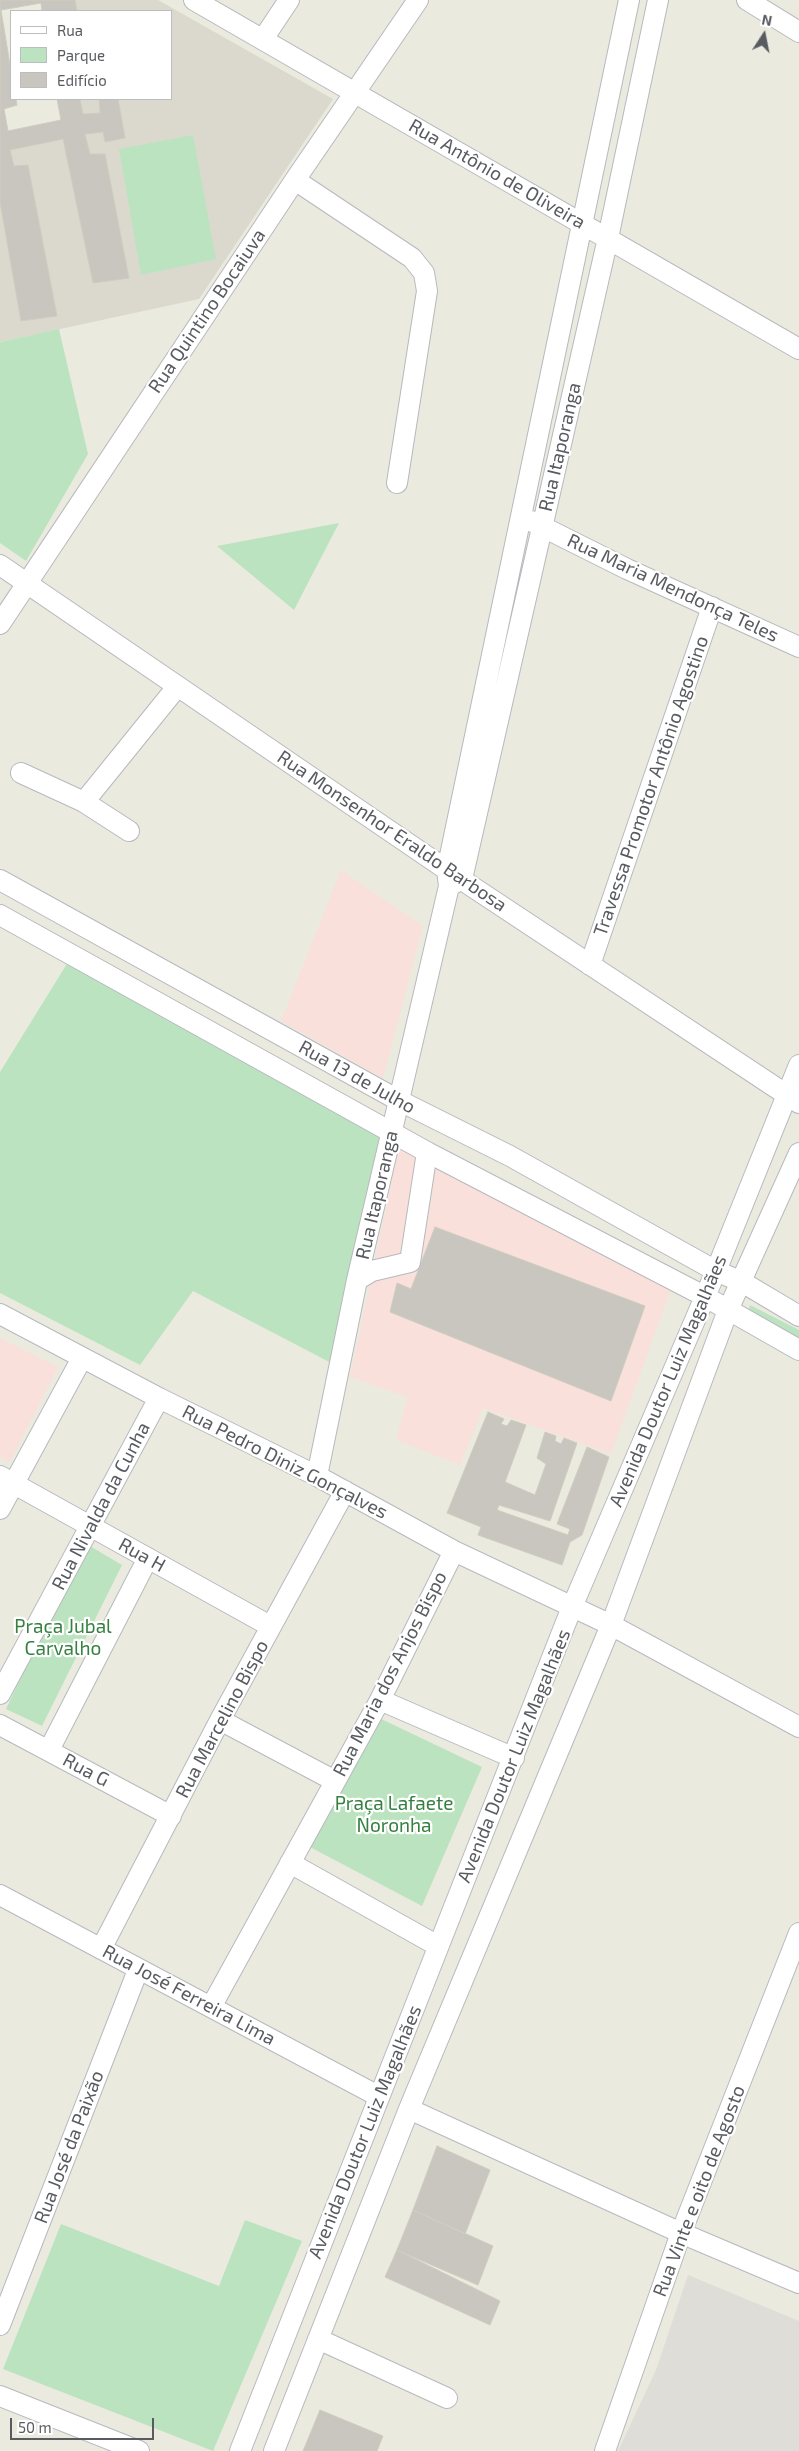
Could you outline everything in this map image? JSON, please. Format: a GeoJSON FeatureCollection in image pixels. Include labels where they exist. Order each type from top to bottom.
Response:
{"type":"FeatureCollection","features":[{"type":"Feature","properties":{"kind":"street","name":"Rua Antônio de Oliveira"},"geometry":{"type":"LineString","coordinates":[[194,0],[799,350]]}},
{"type":"Feature","properties":{"kind":"street"},"geometry":{"type":"LineString","coordinates":[[263,39],[289,0]]}},
{"type":"Feature","properties":{"kind":"street","name":"Rua Quintino Bocaiuva"},"geometry":{"type":"LineString","coordinates":[[0,624],[295,180],[418,0]]}},
{"type":"Feature","properties":{"kind":"street","name":"Rua Itaporanga"},"geometry":{"type":"LineString","coordinates":[[453,878],[520,516],[629,0]]}},
{"type":"Feature","properties":{"kind":"street","name":"Rua Itaporanga"},"geometry":{"type":"LineString","coordinates":[[317,1476],[398,1100],[542,526],[608,238],[658,0]]}},
{"type":"Feature","properties":{"kind":"street"},"geometry":{"type":"LineString","coordinates":[[746,0],[799,32]]}},
{"type":"Feature","properties":{"kind":"street"},"geometry":{"type":"LineString","coordinates":[[295,180],[412,258],[424,273],[427,291],[398,483]]}},
{"type":"Feature","properties":{"kind":"street","name":"Rua Maria Mendonça Teles"},"geometry":{"type":"LineString","coordinates":[[520,516],[627,569],[799,647]]}},
{"type":"Feature","properties":{"kind":"street","name":"Rua Monsenhor Eraldo Barbosa"},"geometry":{"type":"LineString","coordinates":[[0,564],[453,878],[590,965],[793,1099]]}},
{"type":"Feature","properties":{"kind":"street","name":"Travessa Promotor Antônio Agostino"},"geometry":{"type":"LineString","coordinates":[[590,965],[712,607]]}},
{"type":"Feature","properties":{"kind":"street"},"geometry":{"type":"LineString","coordinates":[[84,802],[177,686]]}},
{"type":"Feature","properties":{"kind":"street"},"geometry":{"type":"LineString","coordinates":[[21,773],[84,802],[129,831]]}},
{"type":"Feature","properties":{"kind":"street","name":"Rua 13 de Julho"},"geometry":{"type":"LineString","coordinates":[[0,880],[398,1100],[510,1156],[716,1271],[742,1282],[799,1316]]}},
{"type":"Feature","properties":{"kind":"street","name":"Rua 13 de Julho"},"geometry":{"type":"LineString","coordinates":[[0,915],[427,1152],[704,1296],[799,1350]]}},
{"type":"Feature","properties":{"kind":"street","name":"Avenida Doutor Luiz Magalhães"},"geometry":{"type":"LineString","coordinates":[[240,2451],[378,2096],[514,1758],[572,1607],[704,1296],[793,1099],[799,1065]]}},
{"type":"Feature","properties":{"kind":"street"},"geometry":{"type":"LineString","coordinates":[[358,1280],[372,1271],[410,1262],[427,1152]]}},
{"type":"Feature","properties":{"kind":"street","name":"Avenida Doutor Luiz Magalhães"},"geometry":{"type":"LineString","coordinates":[[274,2451],[409,2109],[611,1626],[728,1310],[799,1153]]}},
{"type":"Feature","properties":{"kind":"street","name":"Rua Pedro Diniz Gonçalves"},"geometry":{"type":"LineString","coordinates":[[0,1314],[159,1398],[317,1476],[454,1551],[611,1626],[799,1727]]}},
{"type":"Feature","properties":{"kind":"street"},"geometry":{"type":"LineString","coordinates":[[0,1509],[7,1480],[82,1358]]}},
{"type":"Feature","properties":{"kind":"street","name":"Rua Nivalda da Cunha"},"geometry":{"type":"LineString","coordinates":[[0,1694],[159,1398]]}},
{"type":"Feature","properties":{"kind":"street","name":"Rua H"},"geometry":{"type":"LineString","coordinates":[[7,1480],[270,1626]]}},
{"type":"Feature","properties":{"kind":"street","name":"Rua Marcelino Bispo"},"geometry":{"type":"LineString","coordinates":[[102,1949],[220,1720],[345,1491]]}},
{"type":"Feature","properties":{"kind":"street","name":"Rua Maria dos Anjos Bispo"},"geometry":{"type":"LineString","coordinates":[[211,2007],[380,1700],[454,1551]]}},
{"type":"Feature","properties":{"kind":"street"},"geometry":{"type":"LineString","coordinates":[[48,1750],[148,1558]]}},
{"type":"Feature","properties":{"kind":"street"},"geometry":{"type":"LineString","coordinates":[[380,1700],[514,1758]]}},
{"type":"Feature","properties":{"kind":"street"},"geometry":{"type":"LineString","coordinates":[[220,1720],[334,1781]]}},
{"type":"Feature","properties":{"kind":"street","name":"Rua G"},"geometry":{"type":"LineString","coordinates":[[0,1725],[171,1816]]}},
{"type":"Feature","properties":{"kind":"street"},"geometry":{"type":"LineString","coordinates":[[290,1863],[438,1946]]}},
{"type":"Feature","properties":{"kind":"street","name":"Rua José Ferreira Lima"},"geometry":{"type":"LineString","coordinates":[[0,1895],[378,2096]]}},
{"type":"Feature","properties":{"kind":"street","name":"Rua Vinte e oito de Agosto"},"geometry":{"type":"LineString","coordinates":[[605,2451],[681,2233],[799,1933]]}},
{"type":"Feature","properties":{"kind":"street","name":"Rua José da Paixão"},"geometry":{"type":"LineString","coordinates":[[0,2325],[138,1970]]}},
{"type":"Feature","properties":{"kind":"street"},"geometry":{"type":"LineString","coordinates":[[409,2109],[681,2233],[799,2283]]}},
{"type":"Feature","properties":{"kind":"street"},"geometry":{"type":"LineString","coordinates":[[318,2339],[447,2398]]}},
{"type":"Feature","properties":{"kind":"street"},"geometry":{"type":"LineString","coordinates":[[0,2396],[139,2451]]}},
{"type":"Feature","properties":{"kind":"shaded area"},"geometry":{"type":"Polygon","coordinates":[[[75,0],[158,0],[333,99],[199,299],[0,342],[0,202],[21,321],[57,316],[28,165],[14,166],[10,150],[63,139],[93,283],[129,277],[105,154],[90,154],[85,134],[103,132],[105,142],[124,138],[118,100],[172,100],[172,10],[77,10],[75,0]]]}},
{"type":"Feature","properties":{"kind":"shaded area"},"geometry":{"type":"Polygon","coordinates":[[[80,100],[99,100],[100,113],[83,114],[80,100]]]}},
{"type":"Feature","properties":{"kind":"shaded area"},"geometry":{"type":"Polygon","coordinates":[[[341,870],[423,926],[383,1078],[281,1021],[341,870]]]}},
{"type":"Feature","properties":{"kind":"shaded area"},"geometry":{"type":"Polygon","coordinates":[[[401,1138],[671,1289],[611,1454],[483,1408],[460,1465],[396,1440],[408,1397],[350,1377],[401,1138]],[[435,1227],[411,1289],[396,1284],[390,1312],[612,1401],[645,1306],[435,1227]]]}},
{"type":"Feature","properties":{"kind":"shaded area"},"geometry":{"type":"Polygon","coordinates":[[[0,1338],[58,1367],[10,1462],[0,1457],[0,1338]]]}},
{"type":"Feature","properties":{"kind":"shaded area"},"geometry":{"type":"Polygon","coordinates":[[[688,2275],[799,2321],[799,2451],[618,2451],[656,2370],[688,2275]]]}},
{"type":"Feature","properties":{"kind":"green space"},"geometry":{"type":"Polygon","coordinates":[[[193,135],[216,259],[141,275],[119,149],[193,135]]]}},
{"type":"Feature","properties":{"kind":"green space"},"geometry":{"type":"Polygon","coordinates":[[[59,329],[88,454],[26,561],[0,543],[0,342],[59,329]]]}},
{"type":"Feature","properties":{"kind":"green space"},"geometry":{"type":"Polygon","coordinates":[[[339,523],[294,610],[217,546],[339,523]]]}},
{"type":"Feature","properties":{"kind":"green space"},"geometry":{"type":"Polygon","coordinates":[[[73,954],[392,1131],[339,1367],[193,1291],[140,1365],[0,1293],[0,1072],[73,954]]]}},
{"type":"Feature","properties":{"kind":"green space"},"geometry":{"type":"Polygon","coordinates":[[[750,1305],[799,1330],[799,1341],[748,1313],[750,1305]]]}},
{"type":"Feature","properties":{"kind":"green space","name":"Praça Jubal Carvalho"},"geometry":{"type":"Polygon","coordinates":[[[90,1546],[122,1565],[42,1726],[6,1709],[43,1631],[90,1546]]]}},
{"type":"Feature","properties":{"kind":"green space","name":"Praça Lafaete Noronha"},"geometry":{"type":"Polygon","coordinates":[[[375,1716],[482,1767],[422,1906],[308,1846],[375,1716]]]}},
{"type":"Feature","properties":{"kind":"green space"},"geometry":{"type":"Polygon","coordinates":[[[245,2220],[302,2241],[213,2451],[3,2369],[61,2224],[219,2286],[245,2220]]]}},
{"type":"Feature","properties":{"kind":"building"},"geometry":{"type":"Polygon","coordinates":[[[0,0],[75,0],[77,10],[42,10],[41,3],[1,10],[10,65],[10,100],[16,100],[17,105],[4,109],[8,131],[61,120],[57,100],[80,100],[83,114],[100,113],[99,100],[118,100],[125,138],[105,142],[103,132],[85,134],[90,154],[105,154],[129,278],[93,283],[63,139],[10,150],[14,166],[28,165],[57,316],[21,321],[0,202],[0,0]]]}},
{"type":"Feature","properties":{"kind":"building"},"geometry":{"type":"Polygon","coordinates":[[[435,1227],[645,1306],[611,1401],[390,1312],[397,1283],[411,1289],[435,1227]]]}},
{"type":"Feature","properties":{"kind":"building"},"geometry":{"type":"Polygon","coordinates":[[[488,1412],[504,1419],[501,1424],[507,1426],[511,1420],[526,1425],[505,1482],[535,1495],[546,1464],[537,1458],[545,1432],[556,1436],[555,1441],[561,1444],[564,1438],[577,1443],[550,1521],[499,1505],[497,1510],[568,1535],[570,1529],[557,1524],[587,1447],[609,1457],[582,1535],[570,1542],[562,1565],[478,1535],[481,1527],[447,1513],[488,1412]]]}},
{"type":"Feature","properties":{"kind":"building"},"geometry":{"type":"Polygon","coordinates":[[[437,2146],[490,2170],[465,2234],[413,2210],[437,2146]]]}},
{"type":"Feature","properties":{"kind":"building"},"geometry":{"type":"Polygon","coordinates":[[[413,2210],[493,2246],[478,2285],[397,2250],[413,2210]]]}},
{"type":"Feature","properties":{"kind":"building"},"geometry":{"type":"Polygon","coordinates":[[[397,2250],[500,2301],[490,2325],[385,2277],[397,2250]]]}},
{"type":"Feature","properties":{"kind":"building"},"geometry":{"type":"Polygon","coordinates":[[[320,2410],[383,2436],[377,2451],[303,2451],[320,2410]]]}}]}
